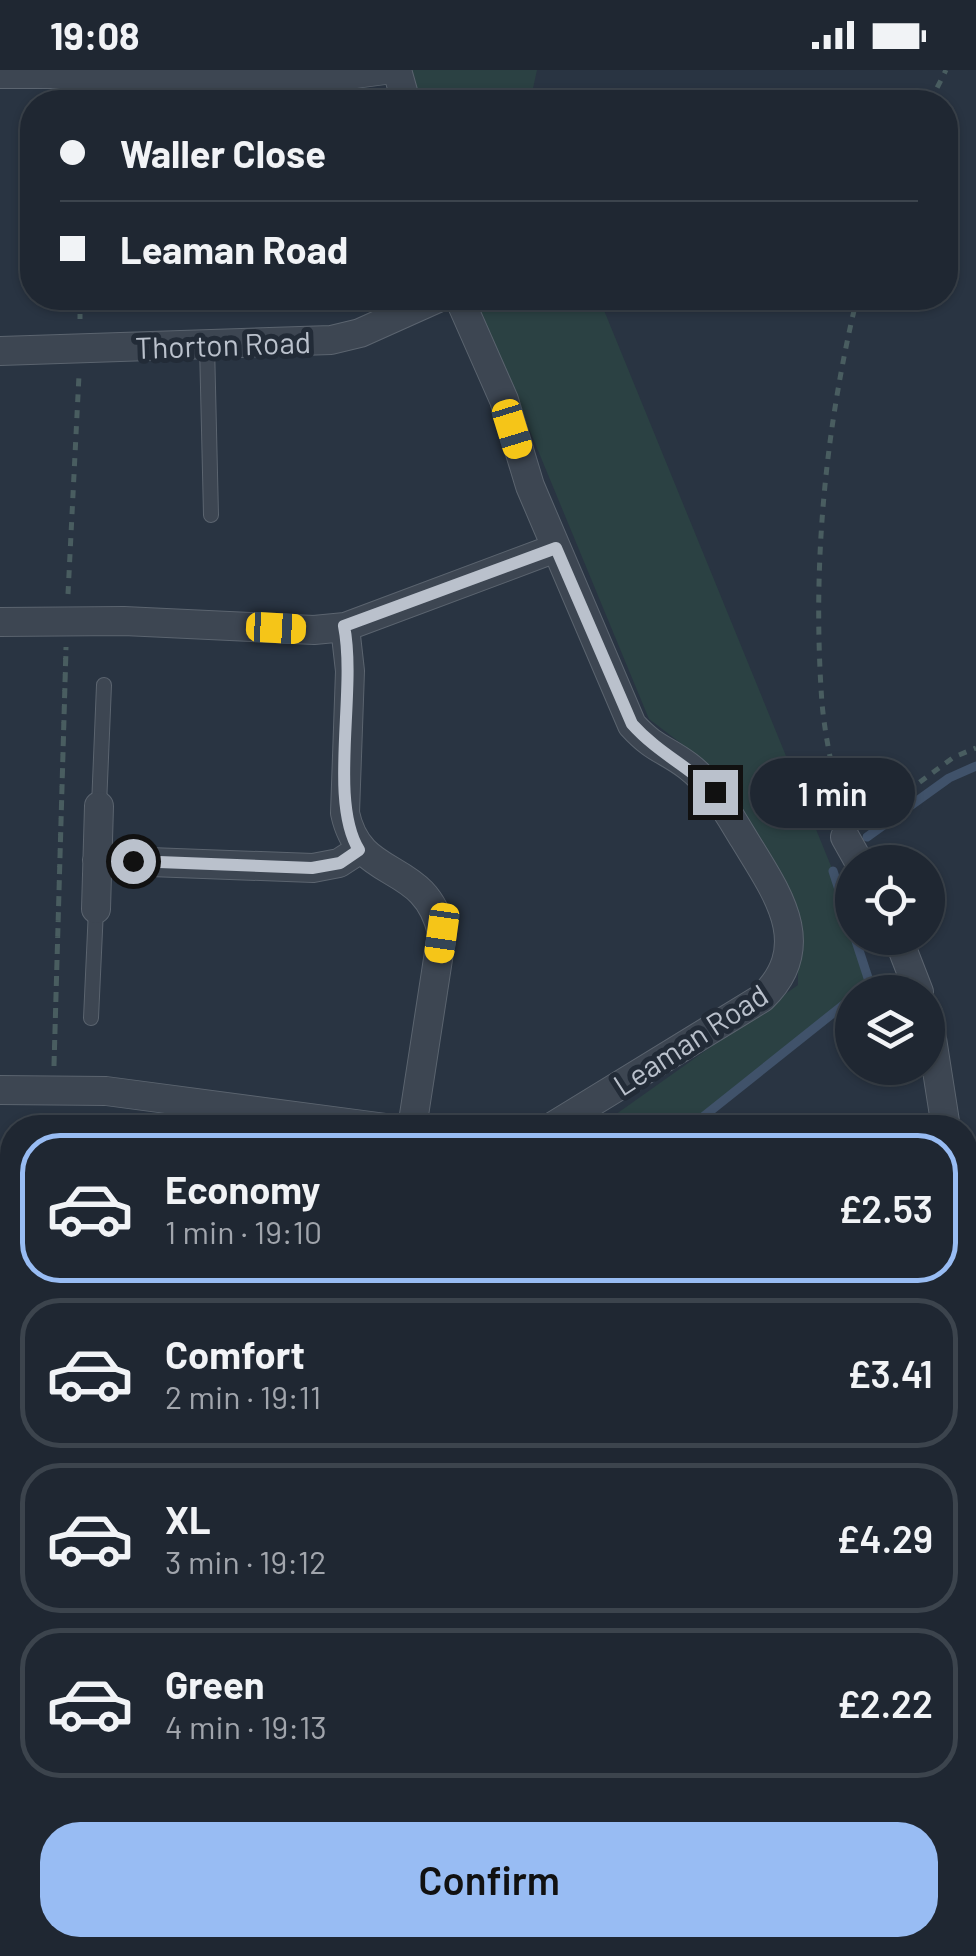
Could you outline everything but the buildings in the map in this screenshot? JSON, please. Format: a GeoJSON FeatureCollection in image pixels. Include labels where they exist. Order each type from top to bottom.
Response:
{"type":"FeatureCollection","features":[{"type":"Feature","properties":{"kind":"street"},"geometry":{"type":"LineString","coordinates":[[0,74],[355,74],[385,70]]}},
{"type":"Feature","properties":{"kind":"street","name":"Thorton Road"},"geometry":{"type":"LineString","coordinates":[[0,351],[331,340],[360,333],[411,310]]}},
{"type":"Feature","properties":{"kind":"street","name":"Leaman Road"},"geometry":{"type":"LineString","coordinates":[[464,310],[504,400],[556,548],[632,724],[653,748],[687,765],[715,792],[784,904],[789,940],[782,978],[762,998],[571,1115]]}},
{"type":"Feature","properties":{"kind":"street"},"geometry":{"type":"LineString","coordinates":[[0,622],[314,630],[344,626],[556,548]]}},
{"type":"Feature","properties":{"kind":"street"},"geometry":{"type":"LineString","coordinates":[[344,626],[350,671],[345,813],[359,850],[374,862],[408,877],[426,894],[437,912],[442,933],[414,1115]]}},
{"type":"Feature","properties":{"kind":"street"},"geometry":{"type":"LineString","coordinates":[[96,909],[99,806]]}},
{"type":"Feature","properties":{"kind":"street"},"geometry":{"type":"LineString","coordinates":[[845,837],[849,845]]}},
{"type":"Feature","properties":{"kind":"street"},"geometry":{"type":"LineString","coordinates":[[97,860],[312,868],[340,863],[359,850]]}},
{"type":"Feature","properties":{"kind":"street"},"geometry":{"type":"LineString","coordinates":[[939,1085],[944,1115]]}},
{"type":"Feature","properties":{"kind":"street"},"geometry":{"type":"LineString","coordinates":[[0,1090],[106,1091],[288,1115]]}},
{"type":"Feature","properties":{"kind":"lane"},"geometry":{"type":"LineString","coordinates":[[207,345],[211,515]]}},
{"type":"Feature","properties":{"kind":"lane"},"geometry":{"type":"LineString","coordinates":[[99,806],[104,686]]}},
{"type":"Feature","properties":{"kind":"lane"},"geometry":{"type":"LineString","coordinates":[[91,1018],[96,909]]}},
{"type":"Feature","properties":{"kind":"path"},"geometry":{"type":"LineString","coordinates":[[67,624],[54,1071],[80,310]]}},
{"type":"Feature","properties":{"kind":"path"},"geometry":{"type":"LineString","coordinates":[[854,310],[835,389],[817,578],[822,707],[845,837],[954,756],[976,748]]}},
{"type":"Feature","properties":{"kind":"green space"},"geometry":{"type":"Polygon","coordinates":[[[412,70],[537,70],[533,90],[418,90],[412,70]]]}},
{"type":"Feature","properties":{"kind":"green space"},"geometry":{"type":"Polygon","coordinates":[[[480,310],[604,310],[833,871],[835,955],[861,955],[867,975],[835,975],[835,1011],[703,1115],[615,1115],[798,985],[798,914],[707,763],[649,719],[480,310]]]}},
{"type":"Feature","properties":{"kind":"waterway"},"geometry":{"type":"LineString","coordinates":[[867,837],[949,778],[976,766]]}},
{"type":"Feature","properties":{"kind":"waterway"},"geometry":{"type":"LineString","coordinates":[[833,871],[835,877]]}},
{"type":"Feature","properties":{"kind":"waterway"},"geometry":{"type":"LineString","coordinates":[[861,955],[867,975]]}},
{"type":"Feature","properties":{"kind":"waterway"},"geometry":{"type":"LineString","coordinates":[[705,1115],[835,1012]]}},
{"type":"Feature","properties":{"kind":"route"},"geometry":{"type":"LineString","coordinates":[[133,861],[312,868],[340,863],[359,850],[350,836],[345,813],[350,671],[344,626],[556,548],[632,724],[653,748],[687,765],[715,792]]}}]}
